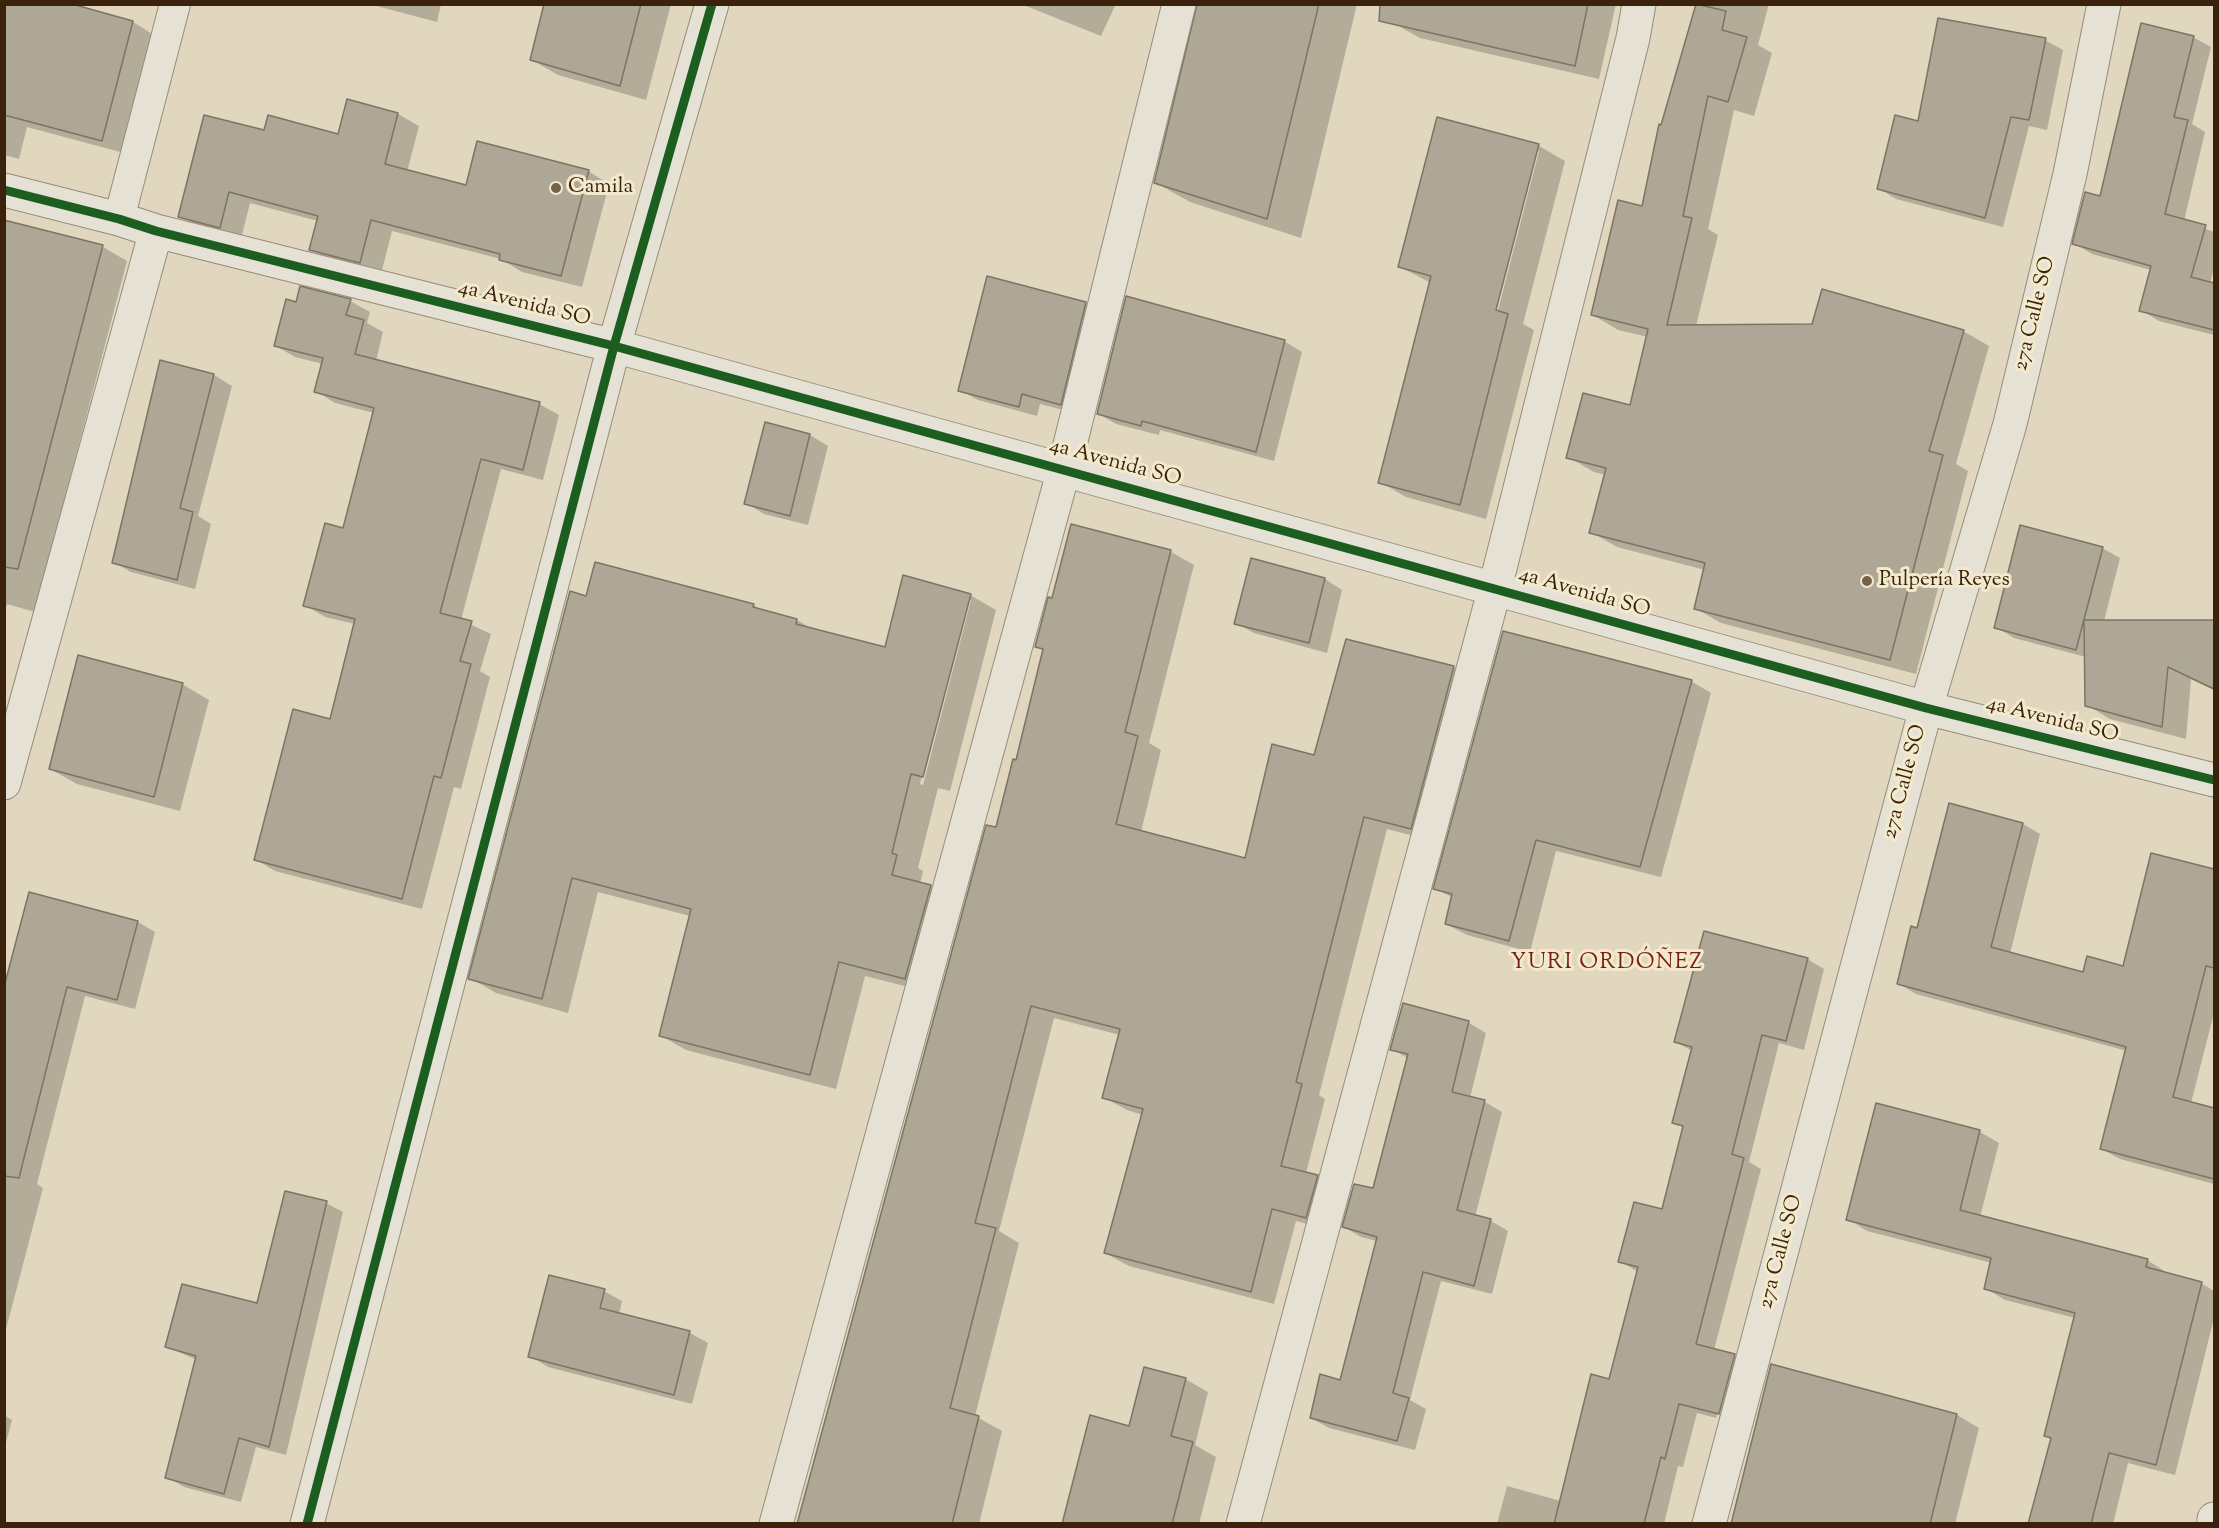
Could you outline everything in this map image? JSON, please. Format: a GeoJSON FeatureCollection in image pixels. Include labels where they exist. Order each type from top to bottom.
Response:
{"type":"FeatureCollection","features":[{"type":"Feature","properties":{"kind":"street"},"geometry":{"type":"LineString","coordinates":[[307,1524],[614,346],[712,4]]}},
{"type":"Feature","properties":{"kind":"street"},"geometry":{"type":"LineString","coordinates":[[776,1524],[1064,469],[1179,4]]}},
{"type":"Feature","properties":{"kind":"street"},"geometry":{"type":"LineString","coordinates":[[1243,1524],[1495,588],[1633,38],[1639,4]]}},
{"type":"Feature","properties":{"kind":"street","name":"27a Calle SO"},"geometry":{"type":"LineString","coordinates":[[1709,1524],[1926,708],[2010,424],[2070,174],[2104,4]]}},
{"type":"Feature","properties":{"kind":"street","name":"4a Avenida SO"},"geometry":{"type":"LineString","coordinates":[[4,190],[156,231],[614,346],[1926,708],[2214,780]]}},
{"type":"Feature","properties":{"kind":"street"},"geometry":{"type":"LineString","coordinates":[[4,783],[156,231]]}},
{"type":"Feature","properties":{"kind":"street"},"geometry":{"type":"LineString","coordinates":[[2214,1519],[2214,1524]]}},
{"type":"Feature","properties":{"kind":"lane"},"geometry":{"type":"LineString","coordinates":[[118,219],[175,4]]}},
{"type":"Feature","properties":{"kind":"building"},"geometry":{"type":"Polygon","coordinates":[[[4,4],[72,4],[133,21],[102,141],[4,115],[4,4]]]}},
{"type":"Feature","properties":{"kind":"building"},"geometry":{"type":"Polygon","coordinates":[[[544,4],[641,4],[620,86],[530,60],[544,4]]]}},
{"type":"Feature","properties":{"kind":"building"},"geometry":{"type":"Polygon","coordinates":[[[1197,4],[1319,4],[1267,219],[1154,183],[1197,4]]]}},
{"type":"Feature","properties":{"kind":"building"},"geometry":{"type":"Polygon","coordinates":[[[1380,4],[1588,4],[1575,66],[1379,21],[1380,4]]]}},
{"type":"Feature","properties":{"kind":"building"},"geometry":{"type":"Polygon","coordinates":[[[1696,4],[1726,11],[1722,30],[1747,37],[1728,102],[1708,96],[1683,216],[1692,218],[1667,325],[1812,324],[1822,289],[1964,330],[1929,451],[1943,455],[1890,660],[1694,609],[1705,563],[1589,533],[1606,468],[1566,458],[1583,393],[1630,405],[1648,329],[1591,315],[1618,200],[1642,206],[1659,124],[1661,125],[1696,4]]]}},
{"type":"Feature","properties":{"kind":"building"},"geometry":{"type":"Polygon","coordinates":[[[1938,18],[2046,38],[2029,120],[2011,117],[1985,218],[1877,189],[1895,115],[1918,121],[1938,18]]]}},
{"type":"Feature","properties":{"kind":"building"},"geometry":{"type":"Polygon","coordinates":[[[2141,23],[2194,36],[2174,117],[2188,120],[2165,214],[2206,225],[2191,277],[2214,283],[2214,330],[2139,311],[2151,266],[2072,244],[2085,192],[2100,196],[2141,23]]]}},
{"type":"Feature","properties":{"kind":"building"},"geometry":{"type":"Polygon","coordinates":[[[347,99],[398,113],[385,164],[466,185],[477,141],[589,170],[561,276],[499,260],[500,254],[371,220],[360,263],[309,250],[318,216],[229,192],[220,228],[178,217],[204,115],[264,130],[268,115],[338,134],[347,99]]]}},
{"type":"Feature","properties":{"kind":"building"},"geometry":{"type":"Polygon","coordinates":[[[1437,117],[1539,144],[1496,310],[1508,314],[1460,505],[1378,483],[1431,276],[1398,267],[1437,117]]]}},
{"type":"Feature","properties":{"kind":"building"},"geometry":{"type":"Polygon","coordinates":[[[4,220],[103,245],[18,569],[4,567],[4,220]]]}},
{"type":"Feature","properties":{"kind":"building"},"geometry":{"type":"Polygon","coordinates":[[[987,276],[1086,302],[1061,405],[1022,394],[1019,407],[958,391],[987,276]]]}},
{"type":"Feature","properties":{"kind":"building"},"geometry":{"type":"Polygon","coordinates":[[[300,286],[351,299],[346,315],[364,320],[355,354],[540,402],[523,470],[481,459],[440,613],[472,621],[460,661],[471,664],[441,778],[434,776],[402,899],[254,860],[293,709],[330,719],[355,619],[303,606],[325,523],[343,528],[374,408],[314,392],[323,358],[274,346],[286,299],[296,302],[300,286]]]}},
{"type":"Feature","properties":{"kind":"building"},"geometry":{"type":"Polygon","coordinates":[[[1126,296],[1285,340],[1256,452],[1142,421],[1141,426],[1097,414],[1126,296]]]}},
{"type":"Feature","properties":{"kind":"building"},"geometry":{"type":"Polygon","coordinates":[[[160,360],[214,374],[180,508],[193,512],[177,580],[112,563],[160,360]]]}},
{"type":"Feature","properties":{"kind":"building"},"geometry":{"type":"Polygon","coordinates":[[[765,422],[810,434],[790,516],[744,504],[765,422]]]}},
{"type":"Feature","properties":{"kind":"building"},"geometry":{"type":"Polygon","coordinates":[[[1071,524],[1171,550],[1125,732],[1138,736],[1116,824],[1245,858],[1272,744],[1314,755],[1346,639],[1454,666],[1411,829],[1364,817],[1296,1082],[1302,1084],[1281,1166],[1318,1175],[1306,1218],[1272,1209],[1251,1292],[1104,1253],[1143,1109],[1102,1098],[1120,1029],[1031,1006],[975,1223],[996,1228],[950,1408],[979,1416],[952,1524],[797,1524],[986,825],[996,827],[1013,759],[1016,760],[1043,649],[1035,647],[1048,597],[1052,598],[1071,524]]]}},
{"type":"Feature","properties":{"kind":"building"},"geometry":{"type":"Polygon","coordinates":[[[2020,525],[2103,547],[2076,650],[1994,628],[2020,525]]]}},
{"type":"Feature","properties":{"kind":"building"},"geometry":{"type":"Polygon","coordinates":[[[1251,558],[1325,578],[1309,643],[1234,624],[1251,558]]]}},
{"type":"Feature","properties":{"kind":"building"},"geometry":{"type":"Polygon","coordinates":[[[595,562],[754,604],[753,607],[797,619],[796,624],[885,647],[903,575],[971,594],[923,777],[911,774],[892,853],[897,855],[892,875],[931,885],[905,979],[839,962],[810,1075],[659,1036],[691,909],[572,878],[542,999],[468,979],[570,591],[586,596],[595,562]]]}},
{"type":"Feature","properties":{"kind":"building"},"geometry":{"type":"Polygon","coordinates":[[[2084,620],[2214,620],[2214,689],[2168,667],[2162,727],[2085,706],[2084,620]]]}},
{"type":"Feature","properties":{"kind":"building"},"geometry":{"type":"Polygon","coordinates":[[[1503,631],[1692,680],[1640,867],[1536,840],[1509,941],[1445,924],[1452,894],[1433,889],[1503,631]]]}},
{"type":"Feature","properties":{"kind":"building"},"geometry":{"type":"Polygon","coordinates":[[[78,655],[183,683],[154,797],[49,769],[78,655]]]}},
{"type":"Feature","properties":{"kind":"building"},"geometry":{"type":"Polygon","coordinates":[[[1949,803],[2023,823],[1991,947],[2083,972],[2087,956],[2123,966],[2151,853],[2214,869],[2214,968],[2206,966],[2173,1097],[2214,1108],[2214,1179],[2100,1149],[2126,1047],[1897,984],[1911,926],[1917,928],[1949,803]]]}},
{"type":"Feature","properties":{"kind":"building"},"geometry":{"type":"Polygon","coordinates":[[[29,892],[138,921],[117,1000],[67,987],[19,1178],[4,1176],[4,987],[29,892]]]}},
{"type":"Feature","properties":{"kind":"building"},"geometry":{"type":"Polygon","coordinates":[[[1704,931],[1808,958],[1786,1041],[1762,1035],[1732,1154],[1744,1158],[1696,1344],[1735,1354],[1719,1414],[1679,1404],[1665,1459],[1661,1457],[1644,1524],[1554,1524],[1591,1374],[1609,1379],[1638,1267],[1618,1262],[1634,1202],[1662,1209],[1683,1126],[1672,1123],[1692,1047],[1674,1042],[1704,931]]]}},
{"type":"Feature","properties":{"kind":"building"},"geometry":{"type":"Polygon","coordinates":[[[1403,1003],[1469,1021],[1452,1092],[1485,1100],[1457,1210],[1491,1219],[1474,1286],[1423,1272],[1393,1393],[1409,1398],[1397,1441],[1310,1418],[1320,1374],[1340,1380],[1377,1237],[1342,1227],[1354,1184],[1373,1188],[1408,1054],[1390,1050],[1403,1003]]]}},
{"type":"Feature","properties":{"kind":"building"},"geometry":{"type":"Polygon","coordinates":[[[1876,1103],[1980,1130],[1960,1210],[2148,1259],[2146,1267],[2202,1282],[2156,1465],[2109,1453],[2091,1524],[2028,1524],[2051,1438],[2044,1436],[2075,1313],[1984,1289],[1991,1258],[1846,1220],[1876,1103]]]}},
{"type":"Feature","properties":{"kind":"building"},"geometry":{"type":"Polygon","coordinates":[[[285,1191],[327,1201],[269,1447],[239,1438],[224,1494],[165,1478],[196,1356],[165,1347],[182,1284],[257,1303],[285,1191]]]}},
{"type":"Feature","properties":{"kind":"building"},"geometry":{"type":"Polygon","coordinates":[[[549,1275],[605,1289],[600,1308],[690,1331],[674,1395],[528,1357],[549,1275]]]}},
{"type":"Feature","properties":{"kind":"building"},"geometry":{"type":"Polygon","coordinates":[[[1771,1364],[1957,1414],[1930,1524],[1731,1524],[1771,1364]]]}},
{"type":"Feature","properties":{"kind":"building"},"geometry":{"type":"Polygon","coordinates":[[[1144,1367],[1186,1378],[1171,1436],[1193,1442],[1172,1524],[1062,1524],[1090,1415],[1129,1426],[1144,1367]]]}},
{"type":"Feature","properties":{"kind":"cycle path"},"geometry":{"type":"LineString","coordinates":[[307,1524],[614,346],[712,4]]}},
{"type":"Feature","properties":{"kind":"cycle path"},"geometry":{"type":"LineString","coordinates":[[4,190],[119,219],[156,231],[614,346],[1926,708],[2214,780]]}},
{"type":"Feature","properties":{"kind":"place","name":"Camila"},"geometry":{"type":"Point","coordinates":[556,188]}},
{"type":"Feature","properties":{"kind":"place","name":"Pulpería Reyes"},"geometry":{"type":"Point","coordinates":[1867,581]}},
{"type":"Feature","properties":{"kind":"district","name":"YURI ORDÓÑEZ"},"geometry":{"type":"Point","coordinates":[1607,964]}}]}
